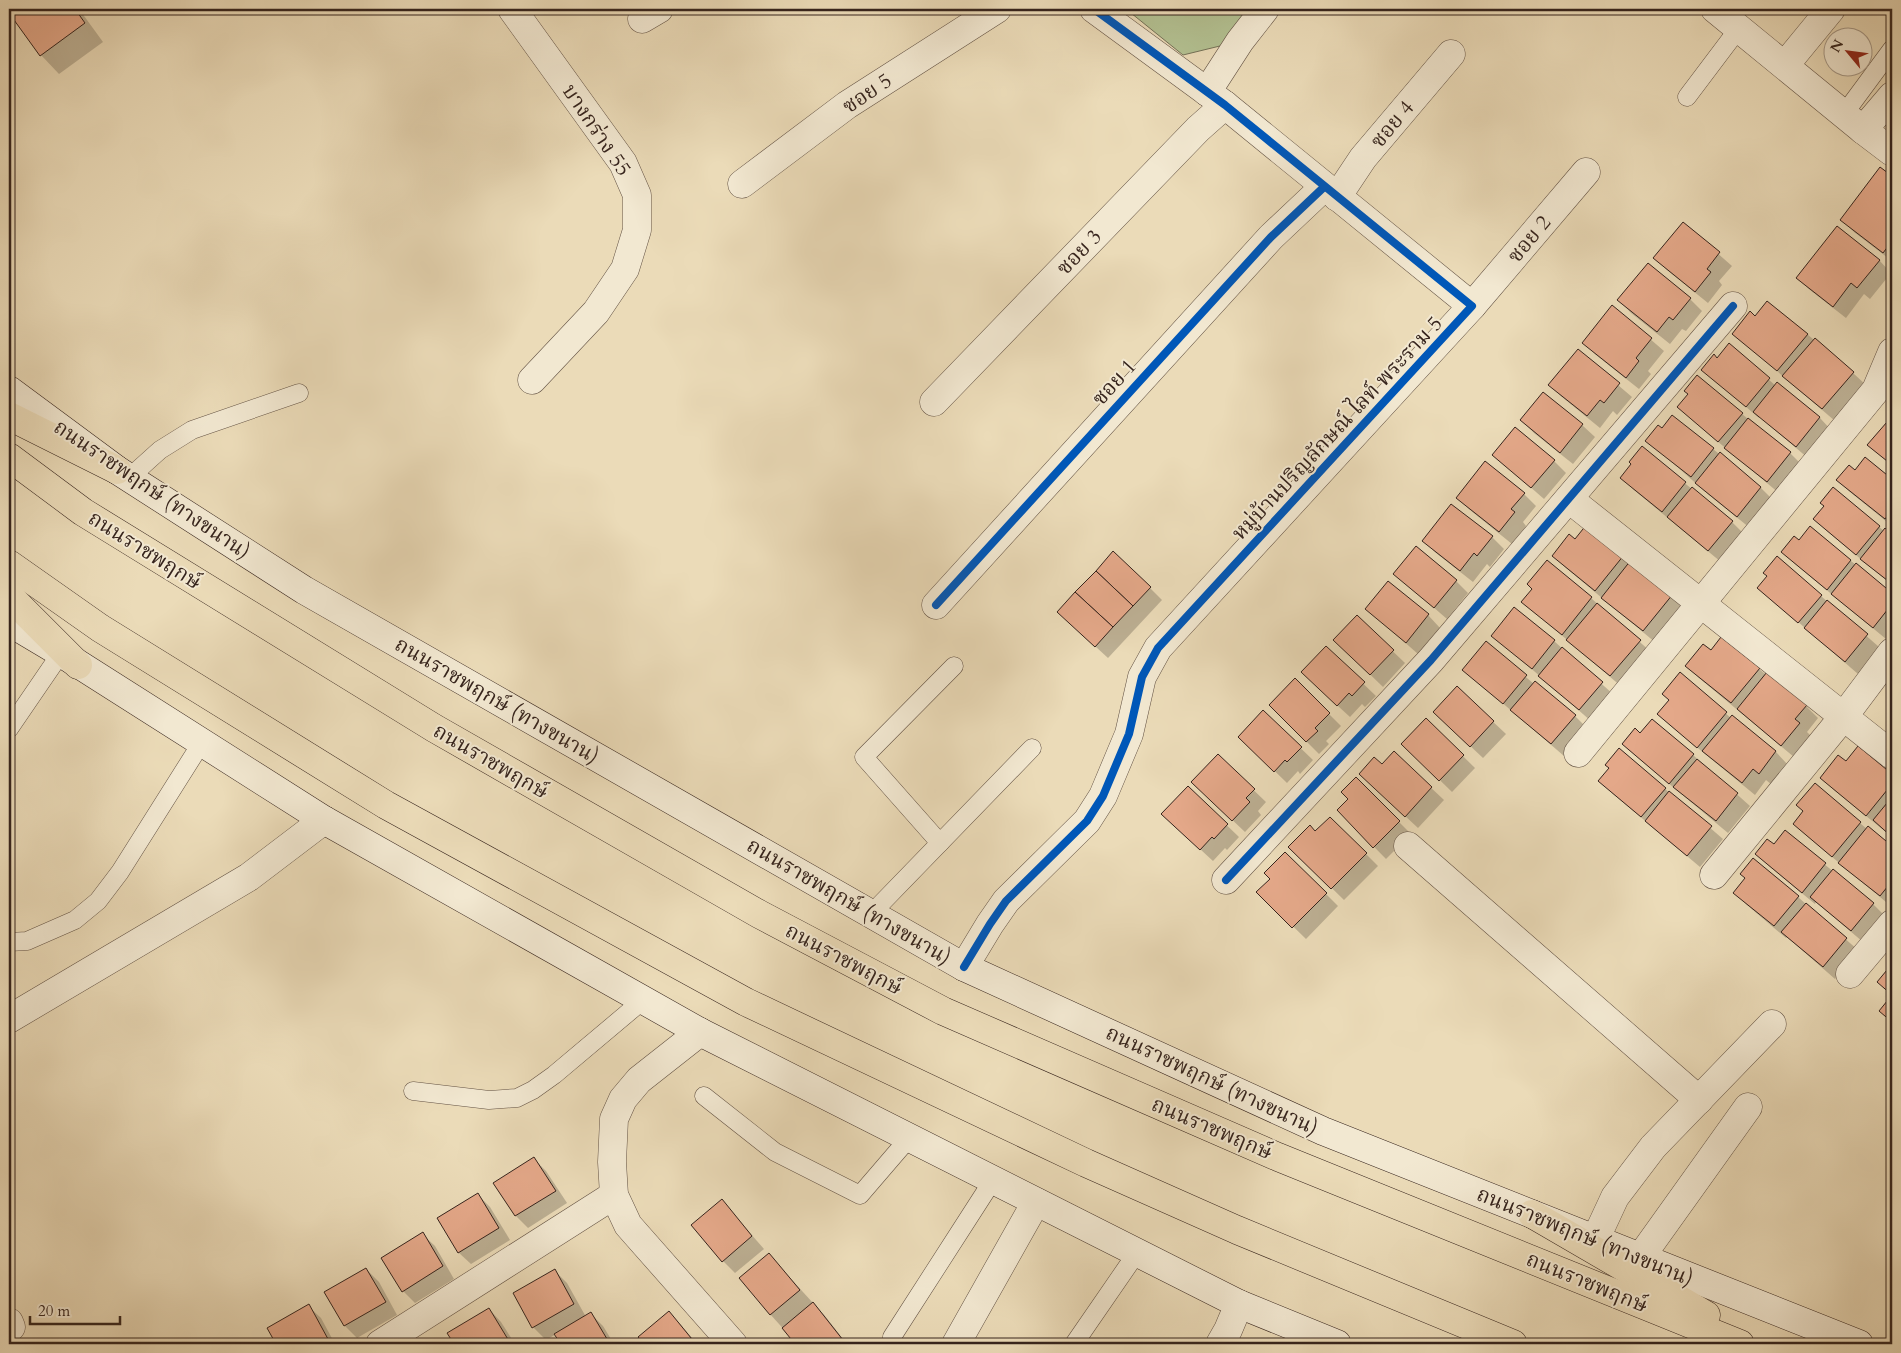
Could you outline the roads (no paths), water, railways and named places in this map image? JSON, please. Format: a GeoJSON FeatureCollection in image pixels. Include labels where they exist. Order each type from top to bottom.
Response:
{"type":"FeatureCollection","features":[{"type":"Feature","properties":{"kind":"main road"},"geometry":{"type":"LineString","coordinates":[[9,416],[124,473]]}},
{"type":"Feature","properties":{"kind":"main road","name":"ถนนราชพฤกษ์"},"geometry":{"type":"LineString","coordinates":[[9,457],[82,512],[434,728],[759,914],[943,1011],[1278,1157],[1740,1344]]}},
{"type":"Feature","properties":{"kind":"main road"},"geometry":{"type":"LineString","coordinates":[[9,564],[100,628],[386,805],[746,1002],[1086,1163],[1237,1230],[1513,1344]]}},
{"type":"Feature","properties":{"kind":"main road"},"geometry":{"type":"LineString","coordinates":[[9,596],[69,659]]}},
{"type":"Feature","properties":{"kind":"main road"},"geometry":{"type":"LineString","coordinates":[[1532,1214],[1755,1344]]}},
{"type":"Feature","properties":{"kind":"street","name":"บางกร่าง 55"},"geometry":{"type":"LineString","coordinates":[[512,9],[623,163],[637,196],[637,230],[625,269],[596,312],[532,380]]}},
{"type":"Feature","properties":{"kind":"street","name":"ซอย 5"},"geometry":{"type":"LineString","coordinates":[[742,184],[848,105],[997,9]]}},
{"type":"Feature","properties":{"kind":"street","name":"หมู่บ้านปริญลักษณ์ ไลท์ พระราม 5"},"geometry":{"type":"LineString","coordinates":[[964,967],[1006,901],[1087,821],[1103,796],[1129,734],[1142,677],[1158,648],[1472,306],[1216,99],[1094,9]]}},
{"type":"Feature","properties":{"kind":"street","name":"ซอย 3"},"geometry":{"type":"LineString","coordinates":[[934,402],[1198,128],[1216,99],[1240,41],[1265,9]]}},
{"type":"Feature","properties":{"kind":"street"},"geometry":{"type":"LineString","coordinates":[[1715,9],[1892,152]]}},
{"type":"Feature","properties":{"kind":"street"},"geometry":{"type":"LineString","coordinates":[[1785,65],[1831,9]]}},
{"type":"Feature","properties":{"kind":"street","name":"ซอย 4"},"geometry":{"type":"LineString","coordinates":[[1330,192],[1363,158],[1451,54]]}},
{"type":"Feature","properties":{"kind":"street"},"geometry":{"type":"LineString","coordinates":[[1853,122],[1892,96]]}},
{"type":"Feature","properties":{"kind":"street","name":"ซอย 2"},"geometry":{"type":"LineString","coordinates":[[1472,306],[1586,172]]}},
{"type":"Feature","properties":{"kind":"street","name":"ซอย 1"},"geometry":{"type":"LineString","coordinates":[[936,605],[1271,237],[1330,192]]}},
{"type":"Feature","properties":{"kind":"street"},"geometry":{"type":"LineString","coordinates":[[1226,880],[1431,660],[1733,306]]}},
{"type":"Feature","properties":{"kind":"street"},"geometry":{"type":"LineString","coordinates":[[1578,754],[1876,390],[1892,352]]}},
{"type":"Feature","properties":{"kind":"street","name":"ถนนราชพฤกษ์ (ทางขนาน)"},"geometry":{"type":"LineString","coordinates":[[9,390],[124,473],[304,590],[964,967],[1324,1131],[1859,1344]]}},
{"type":"Feature","properties":{"kind":"street"},"geometry":{"type":"LineString","coordinates":[[1569,498],[1892,755]]}},
{"type":"Feature","properties":{"kind":"street"},"geometry":{"type":"LineString","coordinates":[[9,622],[324,820],[642,1001],[1136,1254],[1239,1304],[1337,1344]]}},
{"type":"Feature","properties":{"kind":"street"},"geometry":{"type":"LineString","coordinates":[[1714,875],[1844,716],[1892,652]]}},
{"type":"Feature","properties":{"kind":"street"},"geometry":{"type":"LineString","coordinates":[[9,1019],[249,876],[324,820]]}},
{"type":"Feature","properties":{"kind":"street"},"geometry":{"type":"LineString","coordinates":[[1408,846],[1699,1100]]}},
{"type":"Feature","properties":{"kind":"street"},"geometry":{"type":"LineString","coordinates":[[1850,974],[1892,924]]}},
{"type":"Feature","properties":{"kind":"street"},"geometry":{"type":"LineString","coordinates":[[1595,1240],[1615,1198],[1653,1147],[1772,1024]]}},
{"type":"Feature","properties":{"kind":"street"},"geometry":{"type":"LineString","coordinates":[[700,1032],[639,1080],[623,1099],[614,1119],[612,1133],[614,1195],[628,1225],[635,1234],[733,1344]]}},
{"type":"Feature","properties":{"kind":"street"},"geometry":{"type":"LineString","coordinates":[[1640,1258],[1748,1107]]}},
{"type":"Feature","properties":{"kind":"street"},"geometry":{"type":"LineString","coordinates":[[380,1344],[614,1195]]}},
{"type":"Feature","properties":{"kind":"street"},"geometry":{"type":"LineString","coordinates":[[956,1344],[1036,1202]]}},
{"type":"Feature","properties":{"kind":"street"},"geometry":{"type":"LineString","coordinates":[[1220,1344],[1239,1304]]}},
{"type":"Feature","properties":{"kind":"lane"},"geometry":{"type":"LineString","coordinates":[[1688,97],[1739,28]]}},
{"type":"Feature","properties":{"kind":"lane"},"geometry":{"type":"LineString","coordinates":[[1853,122],[1892,49]]}},
{"type":"Feature","properties":{"kind":"lane"},"geometry":{"type":"LineString","coordinates":[[124,473],[192,430],[299,393]]}},
{"type":"Feature","properties":{"kind":"lane"},"geometry":{"type":"LineString","coordinates":[[9,729],[69,659]]}},
{"type":"Feature","properties":{"kind":"lane"},"geometry":{"type":"LineString","coordinates":[[940,843],[864,757],[954,666]]}},
{"type":"Feature","properties":{"kind":"lane"},"geometry":{"type":"LineString","coordinates":[[9,942],[27,942],[74,920],[98,901],[120,872],[202,742]]}},
{"type":"Feature","properties":{"kind":"lane"},"geometry":{"type":"LineString","coordinates":[[871,914],[1032,748]]}},
{"type":"Feature","properties":{"kind":"lane"},"geometry":{"type":"LineString","coordinates":[[413,1091],[488,1100],[517,1098],[534,1090],[554,1075],[642,1001]]}},
{"type":"Feature","properties":{"kind":"lane"},"geometry":{"type":"LineString","coordinates":[[704,1096],[774,1152],[860,1195],[909,1138]]}},
{"type":"Feature","properties":{"kind":"lane"},"geometry":{"type":"LineString","coordinates":[[892,1337],[993,1180]]}},
{"type":"Feature","properties":{"kind":"lane"},"geometry":{"type":"LineString","coordinates":[[1074,1344],[1136,1254]]}}]}
